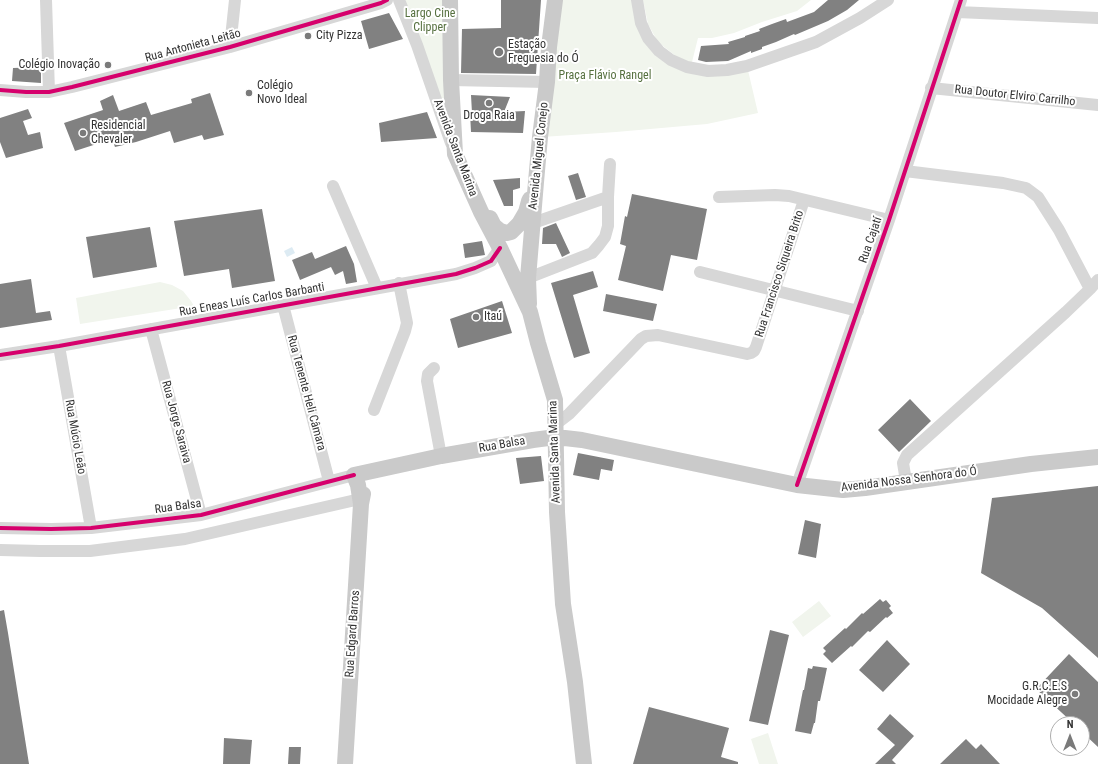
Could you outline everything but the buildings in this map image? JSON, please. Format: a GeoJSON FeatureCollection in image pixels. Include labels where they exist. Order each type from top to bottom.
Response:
{"type":"FeatureCollection","features":[{"type":"Feature","properties":{"kind":"main road"},"geometry":{"type":"LineString","coordinates":[[450,0],[450,80],[455,154]]}},
{"type":"Feature","properties":{"kind":"main road","name":"Avenida Miguel Conejo"},"geometry":{"type":"LineString","coordinates":[[530,312],[528,278],[540,137],[555,0]]}},
{"type":"Feature","properties":{"kind":"main road","name":"Avenida Santa Marina"},"geometry":{"type":"LineString","coordinates":[[455,154],[480,212],[500,248],[530,312],[555,400],[557,512],[563,604],[575,682],[584,764]]}},
{"type":"Feature","properties":{"kind":"main road"},"geometry":{"type":"LineString","coordinates":[[480,212],[488,215],[494,226],[500,231],[511,232],[519,224],[526,212],[529,201],[535,194]]}},
{"type":"Feature","properties":{"kind":"main road","name":"Avenida Nossa Senhora do Ó"},"geometry":{"type":"LineString","coordinates":[[556,431],[566,438],[582,440],[797,485],[843,490],[1031,464],[1098,457]]}},
{"type":"Feature","properties":{"kind":"main road","name":"Rua Balsa"},"geometry":{"type":"LineString","coordinates":[[361,473],[441,456],[533,440],[556,431]]}},
{"type":"Feature","properties":{"kind":"main road","name":"Rua Edgard Barros"},"geometry":{"type":"LineString","coordinates":[[345,764],[361,502],[361,473]]}},
{"type":"Feature","properties":{"kind":"street"},"geometry":{"type":"LineString","coordinates":[[46,0],[49,92]]}},
{"type":"Feature","properties":{"kind":"street"},"geometry":{"type":"LineString","coordinates":[[230,47],[234,0]]}},
{"type":"Feature","properties":{"kind":"street","name":"Rua Antonieta Leitão"},"geometry":{"type":"LineString","coordinates":[[0,90],[49,92],[230,47],[387,0]]}},
{"type":"Feature","properties":{"kind":"street","name":"Avenida Santa Marina"},"geometry":{"type":"LineString","coordinates":[[398,0],[417,45],[455,154]]}},
{"type":"Feature","properties":{"kind":"street"},"geometry":{"type":"LineString","coordinates":[[637,0],[641,23],[648,38],[659,52],[671,60],[687,67],[708,71],[728,70],[747,66],[816,42],[860,18],[878,4],[888,0]]}},
{"type":"Feature","properties":{"kind":"street","name":"Rua Cajatí"},"geometry":{"type":"LineString","coordinates":[[797,485],[889,220],[961,0]]}},
{"type":"Feature","properties":{"kind":"street"},"geometry":{"type":"LineString","coordinates":[[957,12],[1098,18]]}},
{"type":"Feature","properties":{"kind":"street"},"geometry":{"type":"LineString","coordinates":[[450,80],[547,82]]}},
{"type":"Feature","properties":{"kind":"street","name":"Rua Doutor Elviro Carrilho"},"geometry":{"type":"LineString","coordinates":[[931,88],[1098,105]]}},
{"type":"Feature","properties":{"kind":"street"},"geometry":{"type":"LineString","coordinates":[[528,278],[592,253],[605,237],[608,226],[610,164]]}},
{"type":"Feature","properties":{"kind":"street"},"geometry":{"type":"LineString","coordinates":[[905,171],[1003,183],[1026,188],[1038,197],[1094,285],[907,455],[903,463],[906,481]]}},
{"type":"Feature","properties":{"kind":"street"},"geometry":{"type":"LineString","coordinates":[[333,186],[377,288]]}},
{"type":"Feature","properties":{"kind":"street"},"geometry":{"type":"LineString","coordinates":[[719,197],[789,196],[889,220]]}},
{"type":"Feature","properties":{"kind":"street"},"geometry":{"type":"LineString","coordinates":[[533,223],[608,197]]}},
{"type":"Feature","properties":{"kind":"street","name":"Rua Francisco Siqueira Brito"},"geometry":{"type":"LineString","coordinates":[[556,431],[569,414],[641,339],[646,336],[658,335],[747,354],[751,353],[756,347],[804,200]]}},
{"type":"Feature","properties":{"kind":"street","name":"Rua Eneas Luís Carlos Barbanti"},"geometry":{"type":"LineString","coordinates":[[0,355],[59,346],[399,283],[456,274],[491,262],[500,248]]}},
{"type":"Feature","properties":{"kind":"street"},"geometry":{"type":"LineString","coordinates":[[700,272],[858,311]]}},
{"type":"Feature","properties":{"kind":"street"},"geometry":{"type":"LineString","coordinates":[[374,410],[407,323],[399,283]]}},
{"type":"Feature","properties":{"kind":"street","name":"Rua Tenente Heli Câmara"},"geometry":{"type":"LineString","coordinates":[[283,305],[329,481]]}},
{"type":"Feature","properties":{"kind":"street","name":"Rua Jorge Saraiva"},"geometry":{"type":"LineString","coordinates":[[151,329],[201,515]]}},
{"type":"Feature","properties":{"kind":"street","name":"Rua Múcio Leão"},"geometry":{"type":"LineString","coordinates":[[59,346],[91,528]]}},
{"type":"Feature","properties":{"kind":"street"},"geometry":{"type":"LineString","coordinates":[[434,368],[428,374],[427,381],[441,456]]}},
{"type":"Feature","properties":{"kind":"street","name":"Rua Balsa"},"geometry":{"type":"LineString","coordinates":[[0,528],[91,528],[201,515],[361,473]]}},
{"type":"Feature","properties":{"kind":"street"},"geometry":{"type":"LineString","coordinates":[[0,550],[90,551],[185,539],[361,502]]}},
{"type":"Feature","properties":{"kind":"green space","name":"Largo Cine Clipper"},"geometry":{"type":"Polygon","coordinates":[[[399,0],[450,0],[448,99],[435,97],[399,0]]]}},
{"type":"Feature","properties":{"kind":"green space","name":"Praça Flávio Rangel"},"geometry":{"type":"Polygon","coordinates":[[[555,0],[637,0],[659,51],[677,57],[658,42],[648,24],[643,0],[811,0],[797,11],[734,33],[712,38],[698,38],[691,66],[747,66],[758,113],[707,124],[542,137],[555,0]]]}},
{"type":"Feature","properties":{"kind":"green space"},"geometry":{"type":"Polygon","coordinates":[[[160,282],[172,285],[183,291],[194,306],[80,324],[76,298],[160,282]]]}},
{"type":"Feature","properties":{"kind":"green space"},"geometry":{"type":"Polygon","coordinates":[[[819,601],[831,616],[803,637],[792,622],[819,601]]]}},
{"type":"Feature","properties":{"kind":"green space"},"geometry":{"type":"Polygon","coordinates":[[[768,733],[778,764],[759,764],[751,739],[768,733]]]}},
{"type":"Feature","properties":{"kind":"shaded area"},"geometry":{"type":"Polygon","coordinates":[[[292,247],[295,253],[287,257],[284,251],[292,247]]]}},
{"type":"Feature","properties":{"kind":"cycle path"},"geometry":{"type":"LineString","coordinates":[[0,90],[49,92],[72,87],[230,47],[387,0]]}},
{"type":"Feature","properties":{"kind":"cycle path"},"geometry":{"type":"LineString","coordinates":[[797,485],[889,220],[961,0]]}},
{"type":"Feature","properties":{"kind":"cycle path"},"geometry":{"type":"LineString","coordinates":[[0,355],[59,346],[456,274],[491,261],[500,248]]}},
{"type":"Feature","properties":{"kind":"cycle path"},"geometry":{"type":"LineString","coordinates":[[0,528],[91,528],[201,515],[354,475]]}},
{"type":"Feature","properties":{"kind":"place","name":"City Pizza"},"geometry":{"type":"Point","coordinates":[308,36]}},
{"type":"Feature","properties":{"kind":"place","name":"Estação Freguesia do Ó"},"geometry":{"type":"Point","coordinates":[499,52]}},
{"type":"Feature","properties":{"kind":"place","name":"Colégio Inovação"},"geometry":{"type":"Point","coordinates":[108,65]}},
{"type":"Feature","properties":{"kind":"place","name":"Colégio Novo Ideal"},"geometry":{"type":"Point","coordinates":[249,93]}},
{"type":"Feature","properties":{"kind":"place","name":"Droga Raia"},"geometry":{"type":"Point","coordinates":[489,103]}},
{"type":"Feature","properties":{"kind":"place","name":"Residencial Chevaler"},"geometry":{"type":"Point","coordinates":[83,133]}},
{"type":"Feature","properties":{"kind":"place","name":"Itaú"},"geometry":{"type":"Point","coordinates":[476,317]}},
{"type":"Feature","properties":{"kind":"place","name":"G.R.C.E.S Mocidade Alegre"},"geometry":{"type":"Point","coordinates":[1075,694]}}]}
